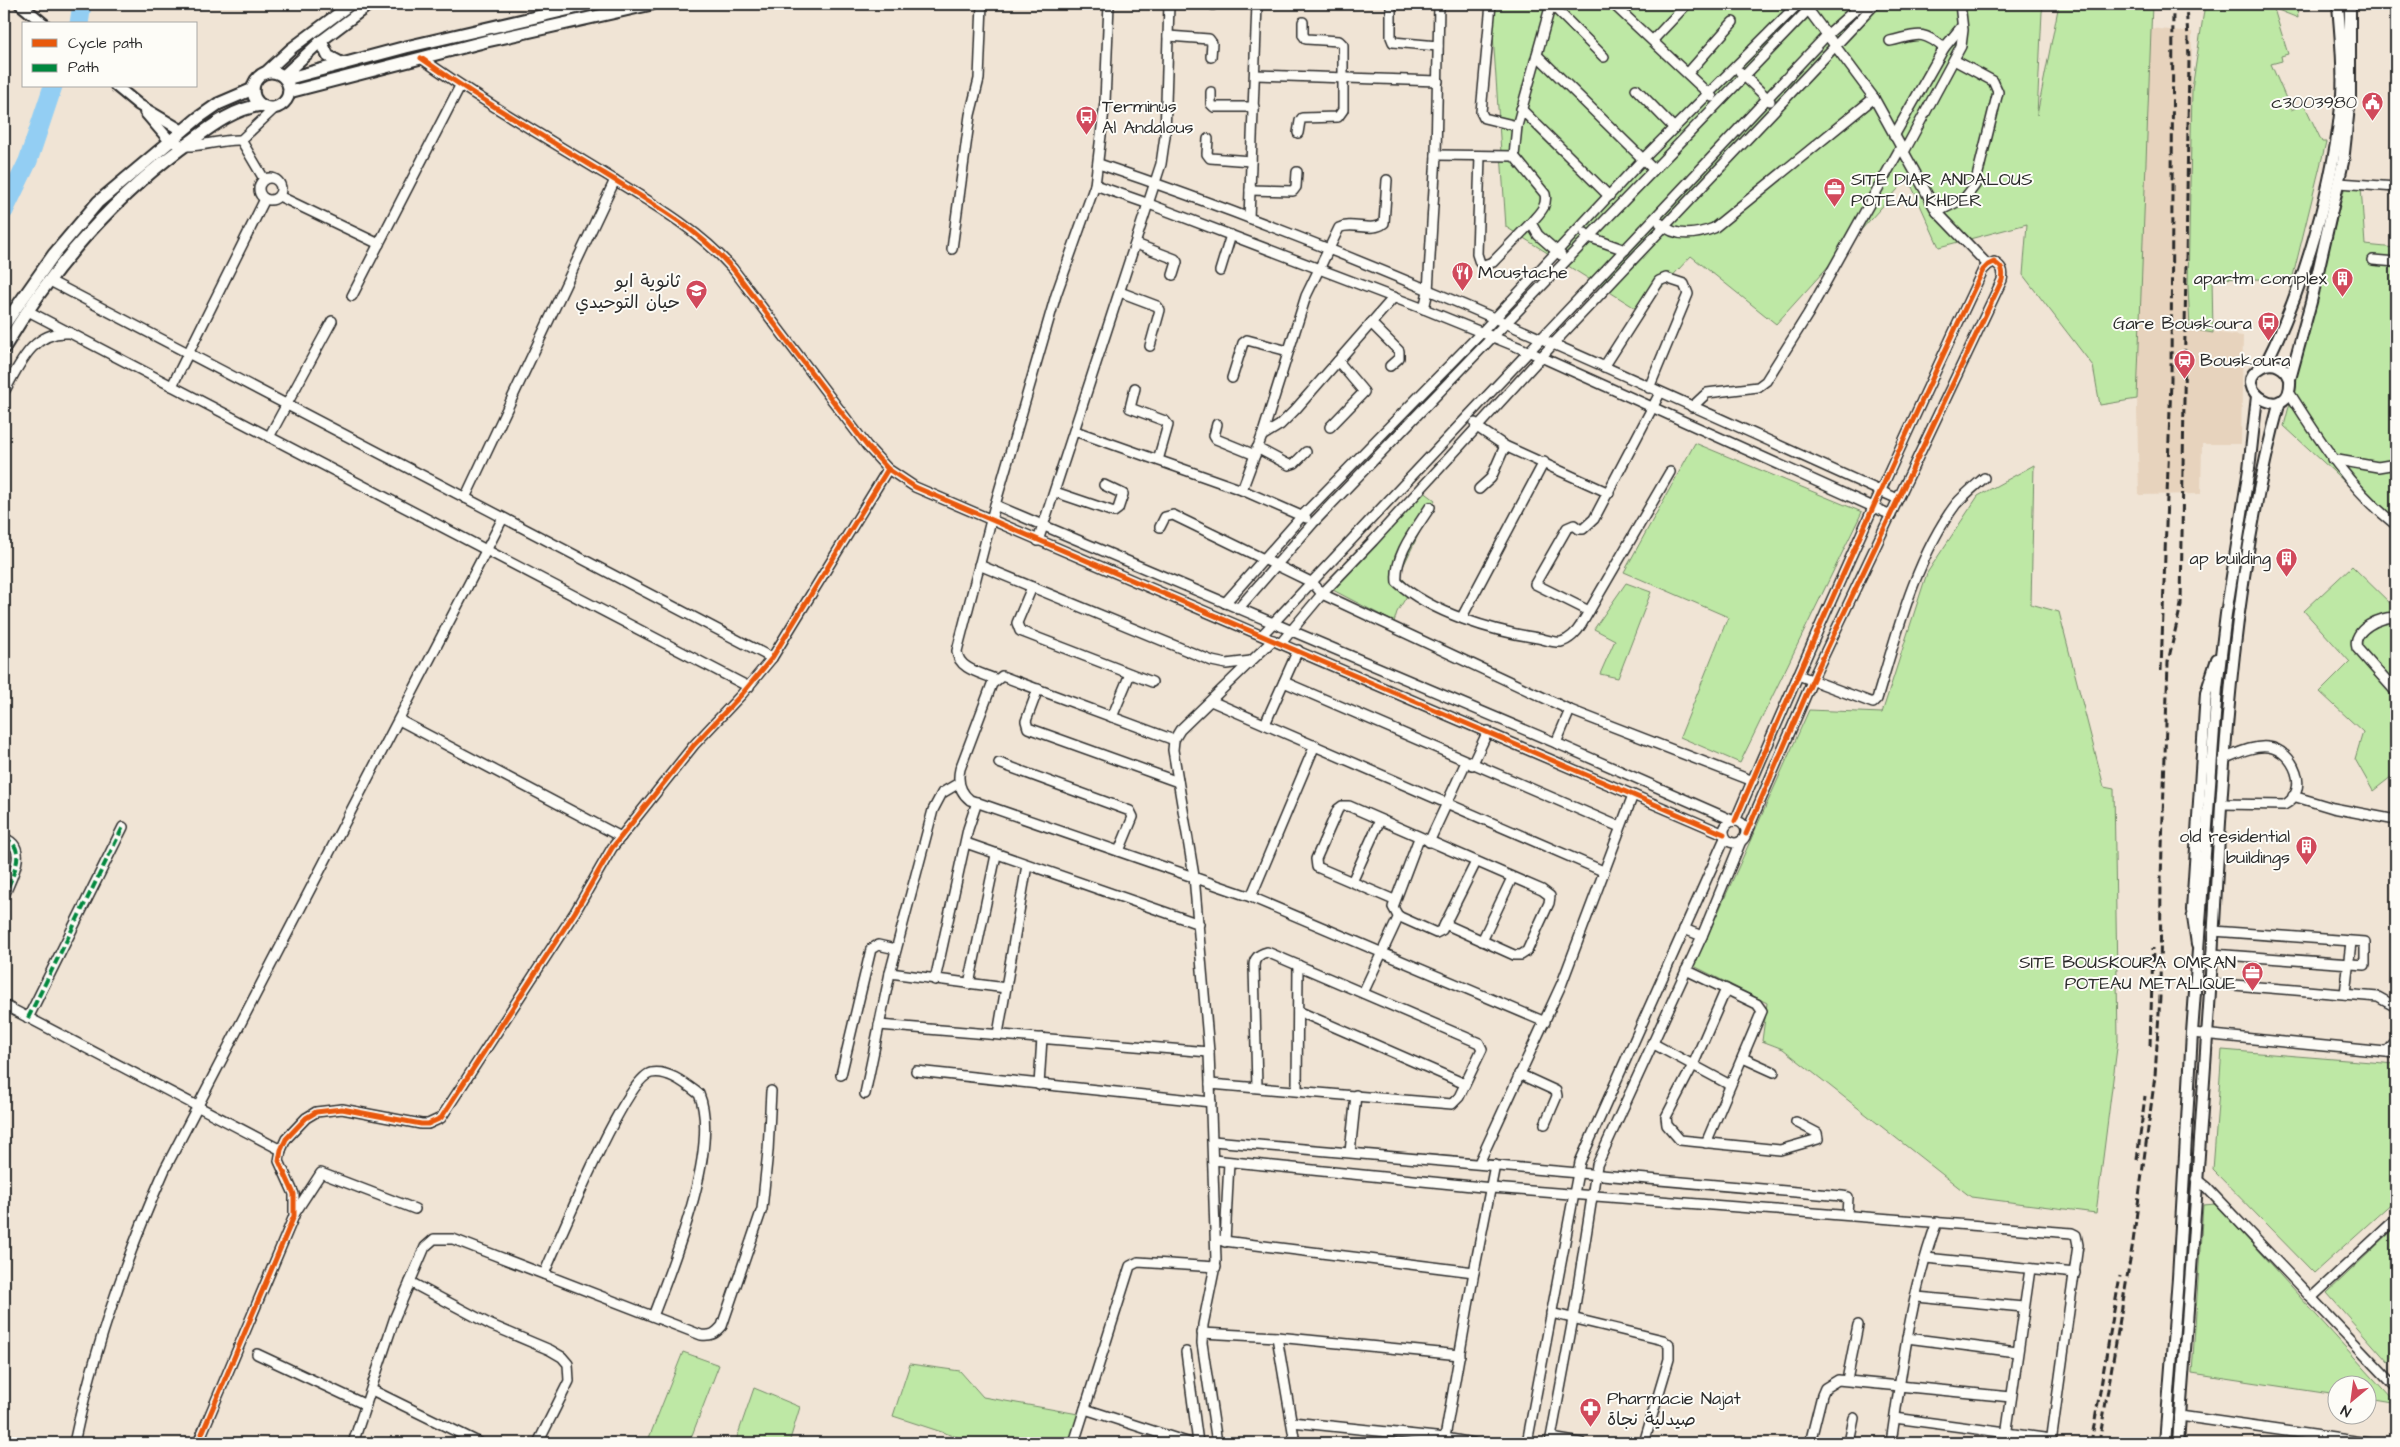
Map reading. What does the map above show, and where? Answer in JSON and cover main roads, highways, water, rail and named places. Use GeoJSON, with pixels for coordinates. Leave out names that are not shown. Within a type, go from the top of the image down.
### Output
{"type":"FeatureCollection","features":[{"type":"Feature","properties":{"kind":"main road"},"geometry":{"type":"LineString","coordinates":[[284,78],[406,46],[592,4]]}},
{"type":"Feature","properties":{"kind":"main road"},"geometry":{"type":"LineString","coordinates":[[289,92],[421,58],[652,4]]}},
{"type":"Feature","properties":{"kind":"main road"},"geometry":{"type":"LineString","coordinates":[[321,41],[328,56],[343,64]]}},
{"type":"Feature","properties":{"kind":"main road"},"geometry":{"type":"LineString","coordinates":[[4,348],[50,281],[110,210],[184,146],[213,124],[242,110],[261,105],[276,107],[284,102],[289,92],[284,78],[274,72],[265,73],[258,77],[253,88],[254,95],[261,105]]}},
{"type":"Feature","properties":{"kind":"main road"},"geometry":{"type":"LineString","coordinates":[[4,325],[78,224],[98,202],[181,130],[214,106],[253,88]]}},
{"type":"Feature","properties":{"kind":"waterway"},"geometry":{"type":"LineString","coordinates":[[79,22],[82,4]]}},
{"type":"Feature","properties":{"kind":"waterway"},"geometry":{"type":"LineString","coordinates":[[4,211],[28,161],[52,88]]}},
{"type":"Feature","properties":{"kind":"railway"},"geometry":{"type":"LineString","coordinates":[[2161,671],[2171,380],[2173,4]]}},
{"type":"Feature","properties":{"kind":"railway"},"geometry":{"type":"LineString","coordinates":[[2099,1443],[2133,1242],[2155,1076],[2160,997],[2161,879],[2168,662],[2181,605],[2189,58],[2186,4]]}},
{"type":"Feature","properties":{"kind":"railway"},"geometry":{"type":"LineString","coordinates":[[2150,1046],[2153,948]]}},
{"type":"Feature","properties":{"kind":"railway"},"geometry":{"type":"LineString","coordinates":[[2137,1160],[2145,1096]]}},
{"type":"Feature","properties":{"kind":"railway"},"geometry":{"type":"LineString","coordinates":[[2091,1443],[2120,1276]]}},
{"type":"Feature","properties":{"kind":"place","name":"c3003980"},"geometry":{"type":"Point","coordinates":[2373,121]}},
{"type":"Feature","properties":{"kind":"place","name":"Terminus Al Andalous"},"geometry":{"type":"Point","coordinates":[1086,135]}},
{"type":"Feature","properties":{"kind":"place","name":"SITE DIAR ANDALOUS POTEAU KHDER"},"geometry":{"type":"Point","coordinates":[1835,208]}},
{"type":"Feature","properties":{"kind":"place","name":"Moustache"},"geometry":{"type":"Point","coordinates":[1462,291]}},
{"type":"Feature","properties":{"kind":"place","name":"apartm complex"},"geometry":{"type":"Point","coordinates":[2343,297]}},
{"type":"Feature","properties":{"kind":"place","name":"ثانوية ابو حيان التوحيدي"},"geometry":{"type":"Point","coordinates":[696,310]}},
{"type":"Feature","properties":{"kind":"place","name":"Gare Bouskoura"},"geometry":{"type":"Point","coordinates":[2268,342]}},
{"type":"Feature","properties":{"kind":"place","name":"Bouskoura"},"geometry":{"type":"Point","coordinates":[2184,379]}},
{"type":"Feature","properties":{"kind":"place","name":"ap building"},"geometry":{"type":"Point","coordinates":[2287,577]}},
{"type":"Feature","properties":{"kind":"place","name":"old residential buildings"},"geometry":{"type":"Point","coordinates":[2306,865]}},
{"type":"Feature","properties":{"kind":"place","name":"SITE BOUSKOURA OMRAN POTEAU METALIQUE"},"geometry":{"type":"Point","coordinates":[2252,991]}},
{"type":"Feature","properties":{"kind":"place","name":"Pharmacie Najat صيدلية نجاة"},"geometry":{"type":"Point","coordinates":[1591,1427]}}]}
